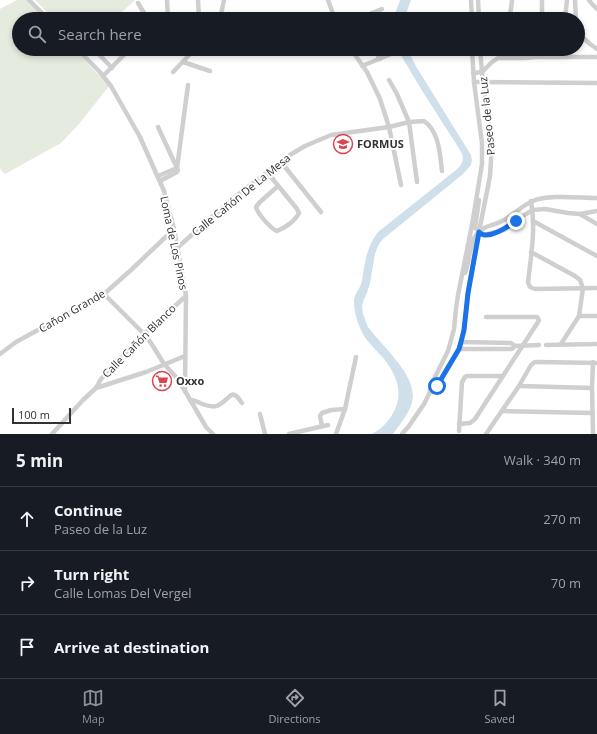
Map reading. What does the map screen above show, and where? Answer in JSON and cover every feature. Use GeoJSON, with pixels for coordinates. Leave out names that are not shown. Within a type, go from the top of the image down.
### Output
{"type":"FeatureCollection","features":[{"type":"Feature","properties":{"kind":"street"},"geometry":{"type":"LineString","coordinates":[[29,0],[41,12]]}},
{"type":"Feature","properties":{"kind":"street"},"geometry":{"type":"LineString","coordinates":[[167,0],[168,12]]}},
{"type":"Feature","properties":{"kind":"street"},"geometry":{"type":"LineString","coordinates":[[198,0],[199,12]]}},
{"type":"Feature","properties":{"kind":"street"},"geometry":{"type":"LineString","coordinates":[[221,12],[224,0]]}},
{"type":"Feature","properties":{"kind":"street"},"geometry":{"type":"LineString","coordinates":[[328,0],[332,12]]}},
{"type":"Feature","properties":{"kind":"street"},"geometry":{"type":"LineString","coordinates":[[471,0],[472,12]]}},
{"type":"Feature","properties":{"kind":"street"},"geometry":{"type":"LineString","coordinates":[[478,0],[479,12]]}},
{"type":"Feature","properties":{"kind":"street"},"geometry":{"type":"LineString","coordinates":[[510,12],[512,0]]}},
{"type":"Feature","properties":{"kind":"street"},"geometry":{"type":"LineString","coordinates":[[542,0],[542,12]]}},
{"type":"Feature","properties":{"kind":"street"},"geometry":{"type":"LineString","coordinates":[[566,12],[567,0]]}},
{"type":"Feature","properties":{"kind":"street"},"geometry":{"type":"LineString","coordinates":[[576,0],[576,12]]}},
{"type":"Feature","properties":{"kind":"street"},"geometry":{"type":"LineString","coordinates":[[589,0],[597,8]]}},
{"type":"Feature","properties":{"kind":"street"},"geometry":{"type":"LineString","coordinates":[[593,0],[597,8]]}},
{"type":"Feature","properties":{"kind":"street"},"geometry":{"type":"LineString","coordinates":[[138,3],[143,12]]}},
{"type":"Feature","properties":{"kind":"street"},"geometry":{"type":"LineString","coordinates":[[373,12],[382,8]]}},
{"type":"Feature","properties":{"kind":"street"},"geometry":{"type":"LineString","coordinates":[[473,73],[482,72],[498,58],[525,58],[536,56],[595,57],[596,48],[585,39]]}},
{"type":"Feature","properties":{"kind":"street","name":"Loma de Los Pinos"},"geometry":{"type":"LineString","coordinates":[[84,56],[111,86],[136,130],[159,179],[168,205],[174,229],[186,296],[185,391]]}},
{"type":"Feature","properties":{"kind":"street"},"geometry":{"type":"LineString","coordinates":[[101,56],[112,68]]}},
{"type":"Feature","properties":{"kind":"street"},"geometry":{"type":"LineString","coordinates":[[103,76],[123,56]]}},
{"type":"Feature","properties":{"kind":"street"},"geometry":{"type":"LineString","coordinates":[[173,72],[189,56]]}},
{"type":"Feature","properties":{"kind":"street"},"geometry":{"type":"LineString","coordinates":[[356,56],[367,72],[380,99],[389,127],[401,185]]}},
{"type":"Feature","properties":{"kind":"street"},"geometry":{"type":"LineString","coordinates":[[362,66],[387,56]]}},
{"type":"Feature","properties":{"kind":"street","name":"Paseo de la Luz"},"geometry":{"type":"LineString","coordinates":[[429,394],[432,383],[448,351],[453,336],[456,309],[482,164],[482,143],[472,56]]}},
{"type":"Feature","properties":{"kind":"street","name":"Paseo de la Luz"},"geometry":{"type":"LineString","coordinates":[[429,394],[437,386],[459,349],[461,342],[464,330],[468,293],[490,176],[492,155],[481,56]]}},
{"type":"Feature","properties":{"kind":"street"},"geometry":{"type":"LineString","coordinates":[[183,62],[210,71]]}},
{"type":"Feature","properties":{"kind":"street"},"geometry":{"type":"LineString","coordinates":[[389,80],[397,94],[408,122],[417,182]]}},
{"type":"Feature","properties":{"kind":"street"},"geometry":{"type":"LineString","coordinates":[[474,82],[597,83]]}},
{"type":"Feature","properties":{"kind":"street"},"geometry":{"type":"LineString","coordinates":[[177,168],[188,85]]}},
{"type":"Feature","properties":{"kind":"street","name":"Calle Cañón De La Mesa"},"geometry":{"type":"LineString","coordinates":[[177,248],[231,200],[267,172],[305,146],[331,134],[389,127],[408,122],[424,121],[434,132],[442,171]]}},
{"type":"Feature","properties":{"kind":"street"},"geometry":{"type":"LineString","coordinates":[[158,128],[177,168]]}},
{"type":"Feature","properties":{"kind":"street"},"geometry":{"type":"LineString","coordinates":[[480,132],[490,131]]}},
{"type":"Feature","properties":{"kind":"street"},"geometry":{"type":"LineString","coordinates":[[281,162],[321,212]]}},
{"type":"Feature","properties":{"kind":"street"},"geometry":{"type":"LineString","coordinates":[[159,179],[177,168]]}},
{"type":"Feature","properties":{"kind":"street"},"geometry":{"type":"LineString","coordinates":[[267,172],[297,209],[299,213],[295,219],[277,231],[273,229],[258,212],[256,207],[278,186]]}},
{"type":"Feature","properties":{"kind":"street"},"geometry":{"type":"LineString","coordinates":[[477,194],[479,199],[479,207],[475,228],[484,235],[499,232],[533,210],[545,209],[580,214],[597,211]]}},
{"type":"Feature","properties":{"kind":"street"},"geometry":{"type":"LineString","coordinates":[[461,281],[467,265],[473,240],[476,235],[486,227],[505,220],[531,201],[547,197],[597,198]]}},
{"type":"Feature","properties":{"kind":"street"},"geometry":{"type":"LineString","coordinates":[[531,201],[533,221],[528,282],[530,287],[535,289],[597,288]]}},
{"type":"Feature","properties":{"kind":"street"},"geometry":{"type":"LineString","coordinates":[[580,214],[597,224]]}},
{"type":"Feature","properties":{"kind":"street"},"geometry":{"type":"LineString","coordinates":[[505,220],[508,227]]}},
{"type":"Feature","properties":{"kind":"street"},"geometry":{"type":"LineString","coordinates":[[533,221],[597,256]]}},
{"type":"Feature","properties":{"kind":"street"},"geometry":{"type":"LineString","coordinates":[[490,225],[490,234]]}},
{"type":"Feature","properties":{"kind":"street","name":"Cañon Grande"},"geometry":{"type":"LineString","coordinates":[[0,354],[16,342],[104,294],[174,229]]}},
{"type":"Feature","properties":{"kind":"street"},"geometry":{"type":"LineString","coordinates":[[531,252],[578,278],[583,288],[580,316],[561,344]]}},
{"type":"Feature","properties":{"kind":"street"},"geometry":{"type":"LineString","coordinates":[[104,294],[151,342],[164,364],[185,391],[206,427],[213,434]]}},
{"type":"Feature","properties":{"kind":"street","name":"Calle Cañón Blanco"},"geometry":{"type":"LineString","coordinates":[[52,434],[96,388],[101,379],[144,334],[186,296]]}},
{"type":"Feature","properties":{"kind":"street"},"geometry":{"type":"LineString","coordinates":[[580,316],[597,316]]}},
{"type":"Feature","properties":{"kind":"street"},"geometry":{"type":"LineString","coordinates":[[459,424],[470,423],[475,419],[539,320],[537,317],[486,318]]}},
{"type":"Feature","properties":{"kind":"street"},"geometry":{"type":"LineString","coordinates":[[461,342],[511,343],[515,346]]}},
{"type":"Feature","properties":{"kind":"street"},"geometry":{"type":"LineString","coordinates":[[471,349],[472,342]]}},
{"type":"Feature","properties":{"kind":"street"},"geometry":{"type":"LineString","coordinates":[[546,345],[597,344]]}},
{"type":"Feature","properties":{"kind":"street"},"geometry":{"type":"LineString","coordinates":[[459,349],[512,348],[523,345],[539,345]]}},
{"type":"Feature","properties":{"kind":"street"},"geometry":{"type":"LineString","coordinates":[[96,388],[146,372],[185,356]]}},
{"type":"Feature","properties":{"kind":"street"},"geometry":{"type":"LineString","coordinates":[[336,434],[345,409],[356,357]]}},
{"type":"Feature","properties":{"kind":"street"},"geometry":{"type":"LineString","coordinates":[[486,434],[533,363],[595,362],[592,388],[593,434]]}},
{"type":"Feature","properties":{"kind":"street"},"geometry":{"type":"LineString","coordinates":[[459,431],[463,379],[467,376],[503,376]]}},
{"type":"Feature","properties":{"kind":"street"},"geometry":{"type":"LineString","coordinates":[[519,386],[592,388]]}},
{"type":"Feature","properties":{"kind":"street"},"geometry":{"type":"LineString","coordinates":[[190,400],[213,407],[221,404],[234,394],[242,403]]}},
{"type":"Feature","properties":{"kind":"street"},"geometry":{"type":"LineString","coordinates":[[402,434],[410,426],[429,394]]}},
{"type":"Feature","properties":{"kind":"street"},"geometry":{"type":"LineString","coordinates":[[322,426],[320,413],[331,410],[345,409]]}},
{"type":"Feature","properties":{"kind":"street"},"geometry":{"type":"LineString","coordinates":[[502,411],[593,413]]}},
{"type":"Feature","properties":{"kind":"street"},"geometry":{"type":"LineString","coordinates":[[260,414],[265,434]]}},
{"type":"Feature","properties":{"kind":"street"},"geometry":{"type":"LineString","coordinates":[[289,434],[322,426],[328,426]]}},
{"type":"Feature","properties":{"kind":"shaded area"},"geometry":{"type":"Polygon","coordinates":[[[17,0],[27,0],[38,12],[12,12],[12,56],[81,56],[109,86],[79,124],[61,143],[5,174],[0,169],[0,9],[17,0]]]}},
{"type":"Feature","properties":{"kind":"shaded area"},"geometry":{"type":"Polygon","coordinates":[[[35,0],[135,0],[122,12],[47,12],[35,0]]]}},
{"type":"Feature","properties":{"kind":"shaded area"},"geometry":{"type":"Polygon","coordinates":[[[400,0],[411,0],[407,12],[396,12],[400,0]]]}},
{"type":"Feature","properties":{"kind":"shaded area"},"geometry":{"type":"Polygon","coordinates":[[[411,56],[471,155],[472,160],[471,165],[463,174],[383,239],[375,254],[370,283],[362,306],[363,314],[368,327],[405,372],[413,392],[409,411],[393,434],[372,434],[388,421],[396,408],[398,400],[398,386],[389,366],[364,336],[356,314],[354,299],[361,284],[368,251],[378,232],[456,170],[462,163],[463,158],[462,153],[402,57],[411,56]]]}},
{"type":"Feature","properties":{"kind":"place","name":"FORMUS"},"geometry":{"type":"Point","coordinates":[343,144]}},
{"type":"Feature","properties":{"kind":"place","name":"Oxxo"},"geometry":{"type":"Point","coordinates":[162,381]}},
{"type":"Feature","properties":{"kind":"route"},"geometry":{"type":"LineString","coordinates":[[437,386],[459,349],[461,342],[479,232],[484,235],[499,232],[516,221]]}}]}
